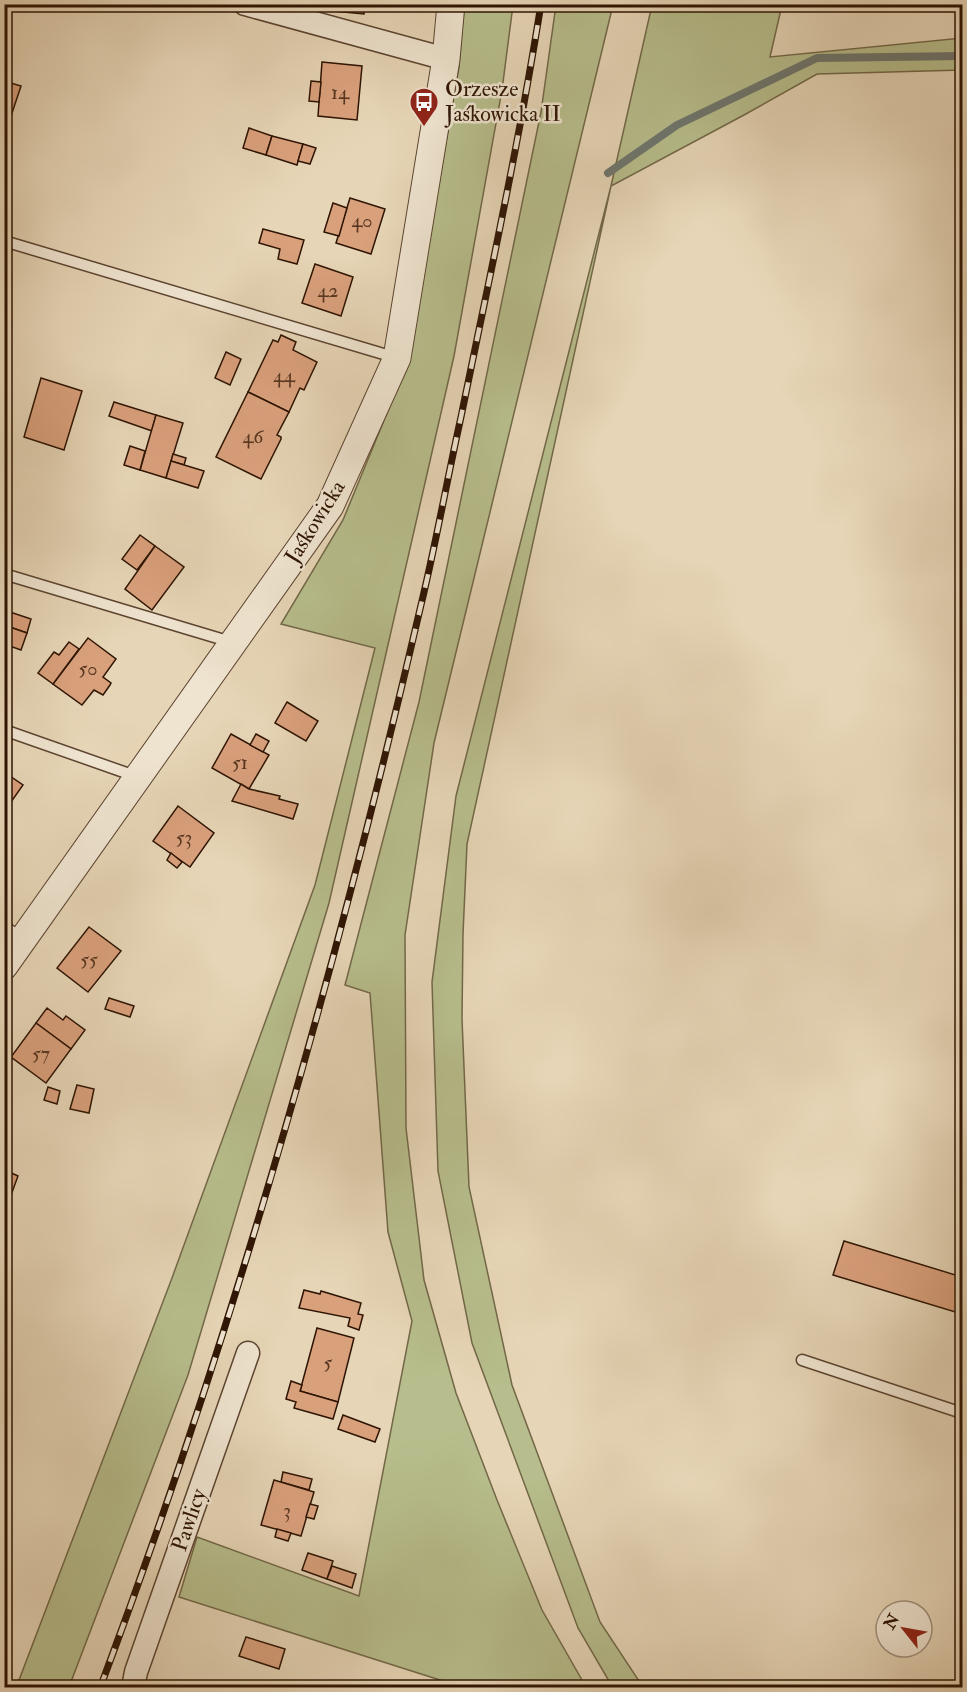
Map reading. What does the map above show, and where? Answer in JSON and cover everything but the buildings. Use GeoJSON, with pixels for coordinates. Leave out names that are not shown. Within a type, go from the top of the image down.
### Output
{"type":"FeatureCollection","features":[{"type":"Feature","properties":{"kind":"street"},"geometry":{"type":"LineString","coordinates":[[245,4],[446,59]]}},
{"type":"Feature","properties":{"kind":"street","name":"Jaśkowicka"},"geometry":{"type":"LineString","coordinates":[[4,966],[14,933],[139,777],[330,507],[398,358],[446,59],[451,4]]}},
{"type":"Feature","properties":{"kind":"street","name":"Pawlicy"},"geometry":{"type":"LineString","coordinates":[[134,1688],[136,1672],[248,1353]]}},
{"type":"Feature","properties":{"kind":"lane"},"geometry":{"type":"LineString","coordinates":[[4,241],[398,358]]}},
{"type":"Feature","properties":{"kind":"lane"},"geometry":{"type":"LineString","coordinates":[[4,574],[234,643]]}},
{"type":"Feature","properties":{"kind":"lane"},"geometry":{"type":"LineString","coordinates":[[4,730],[139,777]]}},
{"type":"Feature","properties":{"kind":"lane"},"geometry":{"type":"LineString","coordinates":[[802,1359],[963,1413]]}},
{"type":"Feature","properties":{"kind":"green space"},"geometry":{"type":"Polygon","coordinates":[[[464,5],[513,5],[502,90],[454,356],[329,903],[188,1375],[69,1687],[16,1688],[172,1278],[315,885],[375,648],[281,624],[343,520],[408,362],[459,67],[464,5]]]}},
{"type":"Feature","properties":{"kind":"green space"},"geometry":{"type":"Polygon","coordinates":[[[556,5],[613,5],[434,743],[405,935],[406,1128],[424,1280],[456,1393],[542,1610],[586,1687],[469,1687],[440,1680],[179,1597],[197,1537],[359,1596],[412,1321],[388,1232],[370,993],[345,985],[419,702],[541,112],[556,5]]]}},
{"type":"Feature","properties":{"kind":"green space"},"geometry":{"type":"Polygon","coordinates":[[[652,5],[782,5],[770,57],[962,38],[962,70],[817,74],[611,186],[652,5]]]}},
{"type":"Feature","properties":{"kind":"green space"},"geometry":{"type":"Polygon","coordinates":[[[611,186],[467,844],[462,1019],[469,1187],[512,1385],[600,1622],[643,1687],[613,1688],[578,1628],[472,1343],[438,1171],[432,982],[456,796],[611,186]]]}},
{"type":"Feature","properties":{"kind":"waterway"},"geometry":{"type":"LineString","coordinates":[[608,173],[677,125],[817,58],[962,56]]}},
{"type":"Feature","properties":{"kind":"railway"},"geometry":{"type":"LineString","coordinates":[[100,1688],[148,1555],[238,1287],[317,1016],[354,879],[432,558],[503,211],[541,4]]}},
{"type":"Feature","properties":{"kind":"place","name":"Orzesze Jaśkowicka II"},"geometry":{"type":"Point","coordinates":[424,128]}}]}
